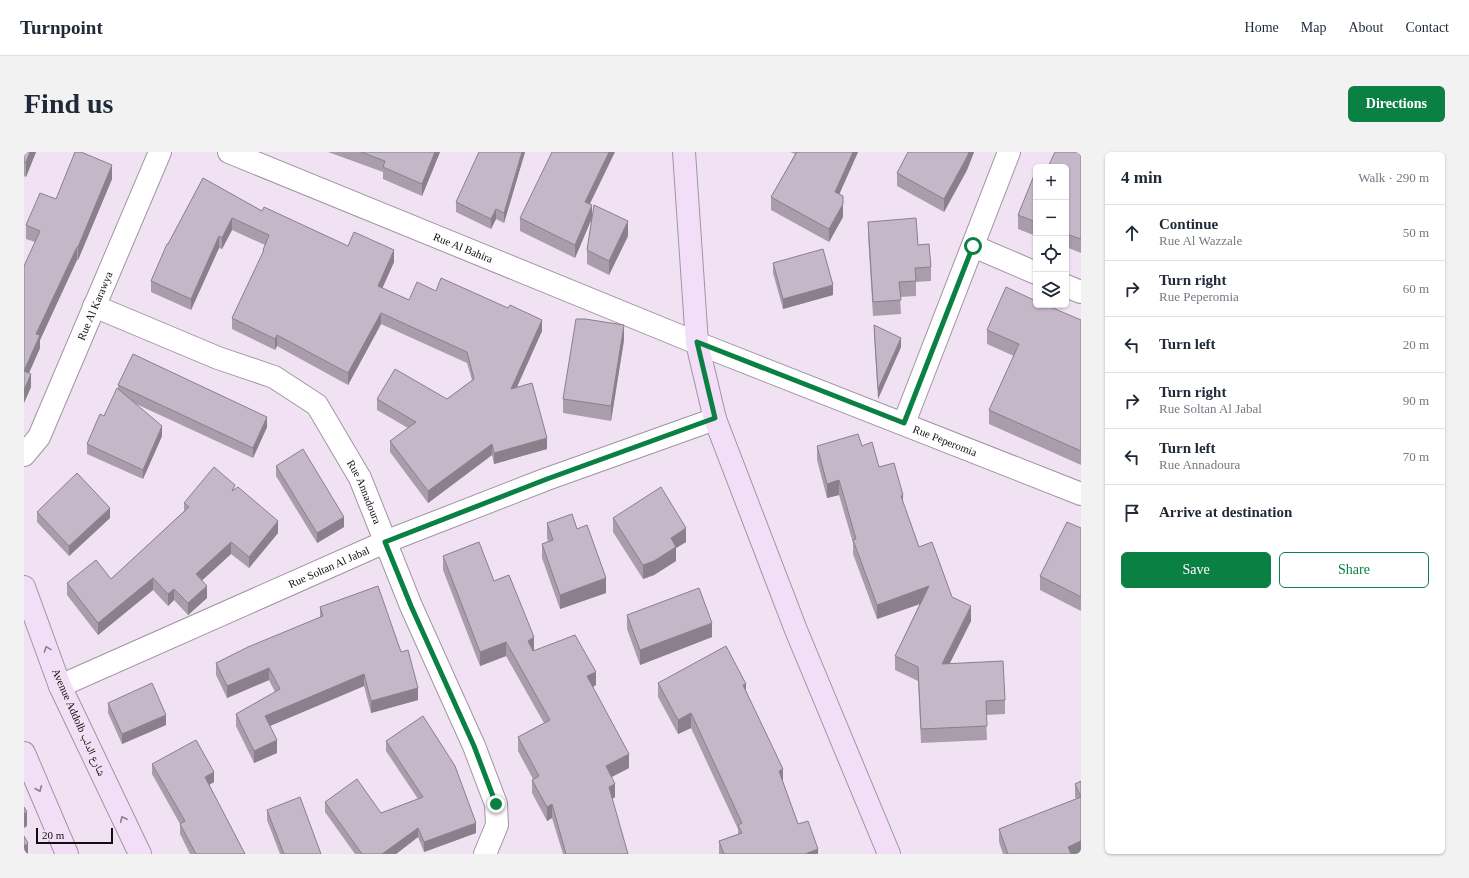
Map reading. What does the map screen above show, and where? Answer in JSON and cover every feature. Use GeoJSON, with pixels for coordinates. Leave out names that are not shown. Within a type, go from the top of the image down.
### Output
{"type":"FeatureCollection","features":[{"type":"Feature","properties":{"kind":"street","name":"Rue Al Karawya"},"geometry":{"type":"LineString","coordinates":[[24,455],[39,437],[160,152]]}},
{"type":"Feature","properties":{"kind":"street","name":"Rue Al Bahira"},"geometry":{"type":"LineString","coordinates":[[230,152],[697,342]]}},
{"type":"Feature","properties":{"kind":"street"},"geometry":{"type":"LineString","coordinates":[[684,152],[697,342],[715,418],[796,630],[889,854]]}},
{"type":"Feature","properties":{"kind":"street"},"geometry":{"type":"LineString","coordinates":[[904,423],[1009,152]]}},
{"type":"Feature","properties":{"kind":"street"},"geometry":{"type":"LineString","coordinates":[[973,246],[1034,272]]}},
{"type":"Feature","properties":{"kind":"street"},"geometry":{"type":"LineString","coordinates":[[1069,287],[1081,292]]}},
{"type":"Feature","properties":{"kind":"street","name":"Rue Annadoura"},"geometry":{"type":"LineString","coordinates":[[94,306],[218,358],[274,377],[317,406],[360,478],[411,606],[474,746],[496,804],[497,825],[485,854]]}},
{"type":"Feature","properties":{"kind":"street","name":"Rue Peperomia"},"geometry":{"type":"LineString","coordinates":[[697,342],[1081,494]]}},
{"type":"Feature","properties":{"kind":"street","name":"Rue Soltan Al Jabal"},"geometry":{"type":"LineString","coordinates":[[60,686],[385,542],[547,479],[715,418]]}},
{"type":"Feature","properties":{"kind":"street","name":"Avenue Addolb شارع الدلب"},"geometry":{"type":"LineString","coordinates":[[24,588],[60,686],[140,854]]}},
{"type":"Feature","properties":{"kind":"street"},"geometry":{"type":"LineString","coordinates":[[24,753],[68,854]]}},
{"type":"Feature","properties":{"kind":"building"},"geometry":{"type":"Polygon","coordinates":[[[24,152],[30,152],[26,162],[24,162],[24,152]]]}},
{"type":"Feature","properties":{"kind":"building"},"geometry":{"type":"Polygon","coordinates":[[[75,152],[81,152],[112,165],[78,247],[36,334],[40,335],[24,371],[24,266],[40,231],[26,225],[40,193],[56,199],[75,152]]]}},
{"type":"Feature","properties":{"kind":"building"},"geometry":{"type":"Polygon","coordinates":[[[361,152],[435,152],[422,184],[383,167],[385,161],[361,152]]]}},
{"type":"Feature","properties":{"kind":"building"},"geometry":{"type":"Polygon","coordinates":[[[479,152],[522,152],[504,213],[496,209],[491,219],[456,202],[479,152]]]}},
{"type":"Feature","properties":{"kind":"building"},"geometry":{"type":"Polygon","coordinates":[[[552,152],[609,152],[585,202],[592,205],[575,245],[520,218],[552,152]]]}},
{"type":"Feature","properties":{"kind":"building"},"geometry":{"type":"Polygon","coordinates":[[[797,152],[853,152],[835,192],[843,196],[843,204],[829,229],[771,197],[797,152]]]}},
{"type":"Feature","properties":{"kind":"building"},"geometry":{"type":"Polygon","coordinates":[[[908,152],[969,152],[944,199],[897,173],[908,152]]]}},
{"type":"Feature","properties":{"kind":"building"},"geometry":{"type":"Polygon","coordinates":[[[1055,152],[1081,152],[1081,239],[1069,235],[1069,164],[1049,164],[1055,152]]]}},
{"type":"Feature","properties":{"kind":"building"},"geometry":{"type":"Polygon","coordinates":[[[203,178],[262,211],[264,207],[348,246],[354,232],[394,250],[378,286],[409,300],[417,282],[436,291],[441,278],[508,308],[510,305],[542,320],[511,389],[532,383],[547,438],[494,453],[492,444],[428,491],[390,441],[416,422],[377,399],[395,369],[447,399],[474,379],[467,352],[381,313],[348,373],[277,335],[275,339],[232,318],[264,250],[269,235],[232,218],[222,238],[219,236],[191,299],[151,281],[167,244],[203,178]]]}},
{"type":"Feature","properties":{"kind":"building"},"geometry":{"type":"Polygon","coordinates":[[[1033,178],[1033,221],[1018,215],[1033,178]]]}},
{"type":"Feature","properties":{"kind":"building"},"geometry":{"type":"Polygon","coordinates":[[[594,205],[628,221],[609,261],[587,250],[594,205]]]}},
{"type":"Feature","properties":{"kind":"building"},"geometry":{"type":"Polygon","coordinates":[[[916,218],[918,245],[929,244],[931,267],[915,268],[916,281],[899,282],[901,300],[873,302],[868,222],[916,218]]]}},
{"type":"Feature","properties":{"kind":"building"},"geometry":{"type":"Polygon","coordinates":[[[823,249],[833,285],[783,299],[773,263],[823,249]]]}},
{"type":"Feature","properties":{"kind":"building"},"geometry":{"type":"Polygon","coordinates":[[[1006,287],[1033,300],[1033,308],[1053,308],[1081,320],[1081,451],[989,410],[1019,344],[987,330],[1006,287]]]}},
{"type":"Feature","properties":{"kind":"building"},"geometry":{"type":"Polygon","coordinates":[[[576,319],[624,325],[611,406],[563,399],[576,319]]]}},
{"type":"Feature","properties":{"kind":"building"},"geometry":{"type":"Polygon","coordinates":[[[874,325],[901,338],[878,389],[874,325]]]}},
{"type":"Feature","properties":{"kind":"building"},"geometry":{"type":"Polygon","coordinates":[[[133,354],[267,417],[253,448],[118,385],[133,354]]]}},
{"type":"Feature","properties":{"kind":"building"},"geometry":{"type":"Polygon","coordinates":[[[24,371],[31,374],[24,390],[24,371]]]}},
{"type":"Feature","properties":{"kind":"building"},"geometry":{"type":"Polygon","coordinates":[[[117,388],[162,426],[143,470],[87,444],[100,414],[104,416],[117,388]]]}},
{"type":"Feature","properties":{"kind":"building"},"geometry":{"type":"Polygon","coordinates":[[[858,434],[862,446],[872,442],[879,467],[894,463],[903,495],[901,496],[919,547],[932,542],[952,597],[971,606],[942,664],[1003,661],[1005,700],[986,701],[987,726],[921,729],[918,667],[895,656],[929,586],[877,605],[853,540],[856,539],[839,480],[827,484],[817,446],[858,434]]]}},
{"type":"Feature","properties":{"kind":"building"},"geometry":{"type":"Polygon","coordinates":[[[303,449],[344,517],[317,533],[276,466],[303,449]]]}},
{"type":"Feature","properties":{"kind":"building"},"geometry":{"type":"Polygon","coordinates":[[[214,467],[235,485],[232,491],[238,487],[278,521],[249,557],[231,542],[196,574],[207,586],[188,603],[174,589],[168,594],[153,578],[98,623],[67,583],[96,560],[111,579],[189,507],[184,503],[214,467]]]}},
{"type":"Feature","properties":{"kind":"building"},"geometry":{"type":"Polygon","coordinates":[[[77,473],[110,508],[69,546],[37,512],[77,473]]]}},
{"type":"Feature","properties":{"kind":"building"},"geometry":{"type":"Polygon","coordinates":[[[661,487],[686,528],[671,538],[676,547],[654,561],[643,565],[613,518],[661,487]]]}},
{"type":"Feature","properties":{"kind":"building"},"geometry":{"type":"Polygon","coordinates":[[[572,514],[577,529],[587,525],[606,578],[560,595],[542,544],[553,540],[547,523],[572,514]]]}},
{"type":"Feature","properties":{"kind":"building"},"geometry":{"type":"Polygon","coordinates":[[[1067,522],[1081,528],[1081,597],[1040,576],[1067,522]]]}},
{"type":"Feature","properties":{"kind":"building"},"geometry":{"type":"Polygon","coordinates":[[[479,542],[494,581],[509,575],[534,637],[528,641],[533,651],[575,635],[596,672],[587,676],[629,754],[606,766],[615,784],[609,787],[628,854],[566,854],[552,804],[547,807],[532,780],[539,776],[518,737],[550,720],[506,642],[480,652],[443,556],[479,542]]]}},
{"type":"Feature","properties":{"kind":"building"},"geometry":{"type":"Polygon","coordinates":[[[378,586],[401,652],[408,650],[418,688],[371,701],[364,674],[265,716],[277,740],[254,751],[236,714],[280,689],[269,668],[227,686],[216,663],[248,647],[323,616],[320,607],[378,586]]]}},
{"type":"Feature","properties":{"kind":"building"},"geometry":{"type":"Polygon","coordinates":[[[699,588],[712,623],[640,650],[627,615],[699,588]]]}},
{"type":"Feature","properties":{"kind":"building"},"geometry":{"type":"Polygon","coordinates":[[[726,646],[746,684],[743,685],[783,769],[779,771],[798,824],[808,821],[818,849],[805,854],[724,854],[719,841],[742,833],[738,825],[742,823],[691,713],[678,720],[658,683],[726,646]]]}},
{"type":"Feature","properties":{"kind":"building"},"geometry":{"type":"Polygon","coordinates":[[[152,683],[166,715],[122,734],[108,703],[152,683]]]}},
{"type":"Feature","properties":{"kind":"building"},"geometry":{"type":"Polygon","coordinates":[[[423,716],[455,766],[476,823],[424,842],[418,828],[382,854],[362,854],[325,802],[357,779],[381,813],[423,797],[386,741],[423,716]]]}},
{"type":"Feature","properties":{"kind":"building"},"geometry":{"type":"Polygon","coordinates":[[[196,740],[214,772],[205,777],[245,854],[196,854],[180,824],[185,821],[152,764],[196,740]]]}},
{"type":"Feature","properties":{"kind":"building"},"geometry":{"type":"Polygon","coordinates":[[[1081,781],[1081,797],[1075,784],[1081,781]]]}},
{"type":"Feature","properties":{"kind":"building"},"geometry":{"type":"Polygon","coordinates":[[[300,797],[321,854],[284,854],[267,810],[300,797]]]}},
{"type":"Feature","properties":{"kind":"building"},"geometry":{"type":"Polygon","coordinates":[[[1081,797],[1081,841],[1068,847],[1071,854],[1008,854],[999,829],[1081,797]]]}},
{"type":"Feature","properties":{"kind":"building"},"geometry":{"type":"Polygon","coordinates":[[[24,807],[27,812],[24,814],[24,807]]]}},
{"type":"Feature","properties":{"kind":"building"},"geometry":{"type":"Polygon","coordinates":[[[24,836],[28,843],[24,846],[24,836]]]}},
{"type":"Feature","properties":{"kind":"route"},"geometry":{"type":"LineString","coordinates":[[496,804],[474,746],[411,606],[385,542],[547,479],[715,418],[697,342],[904,423],[973,246]]}}]}
